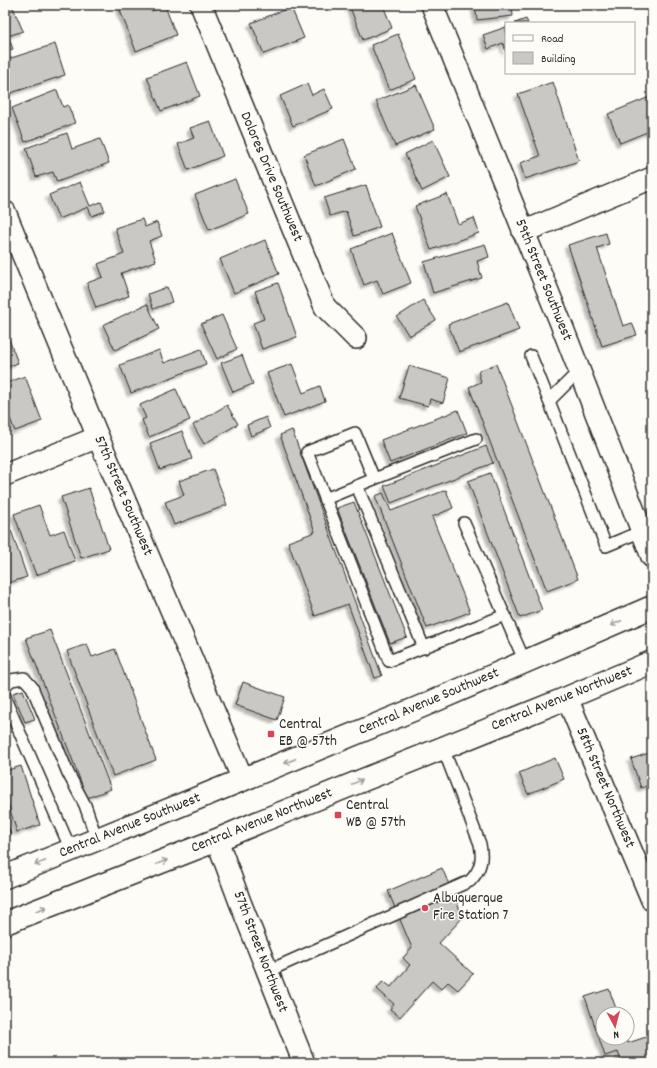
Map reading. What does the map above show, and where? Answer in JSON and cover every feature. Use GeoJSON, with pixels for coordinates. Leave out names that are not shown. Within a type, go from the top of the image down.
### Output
{"type":"FeatureCollection","features":[{"type":"Feature","properties":{"kind":"main road","name":"Central Avenue Southwest"},"geometry":{"type":"LineString","coordinates":[[5,877],[420,707],[652,607]]}},
{"type":"Feature","properties":{"kind":"main road","name":"Central Avenue Northwest"},"geometry":{"type":"LineString","coordinates":[[5,923],[217,840],[652,662]]}},
{"type":"Feature","properties":{"kind":"street","name":"Dolores Drive Southwest"},"geometry":{"type":"LineString","coordinates":[[201,5],[325,307],[356,338]]}},
{"type":"Feature","properties":{"kind":"street","name":"59th Street Southwest"},"geometry":{"type":"LineString","coordinates":[[432,5],[580,370],[652,557]]}},
{"type":"Feature","properties":{"kind":"street"},"geometry":{"type":"LineString","coordinates":[[523,232],[652,178]]}},
{"type":"Feature","properties":{"kind":"street","name":"57th Street Southwest"},"geometry":{"type":"LineString","coordinates":[[5,212],[243,780]]}},
{"type":"Feature","properties":{"kind":"street"},"geometry":{"type":"LineString","coordinates":[[5,475],[98,437]]}},
{"type":"Feature","properties":{"kind":"street","name":"58th Street Northwest"},"geometry":{"type":"LineString","coordinates":[[567,698],[652,900]]}},
{"type":"Feature","properties":{"kind":"street","name":"57th Street Northwest"},"geometry":{"type":"LineString","coordinates":[[217,840],[304,1063]]}},
{"type":"Feature","properties":{"kind":"lane"},"geometry":{"type":"LineString","coordinates":[[531,356],[606,546],[642,531]]}},
{"type":"Feature","properties":{"kind":"lane"},"geometry":{"type":"LineString","coordinates":[[549,401],[580,370]]}},
{"type":"Feature","properties":{"kind":"lane"},"geometry":{"type":"LineString","coordinates":[[374,479],[355,433],[307,452],[390,662],[505,615]]}},
{"type":"Feature","properties":{"kind":"lane"},"geometry":{"type":"LineString","coordinates":[[325,499],[476,439]]}},
{"type":"Feature","properties":{"kind":"lane"},"geometry":{"type":"LineString","coordinates":[[357,486],[424,648]]}},
{"type":"Feature","properties":{"kind":"lane"},"geometry":{"type":"LineString","coordinates":[[464,523],[525,662]]}},
{"type":"Feature","properties":{"kind":"lane"},"geometry":{"type":"LineString","coordinates":[[5,686],[12,680],[24,678],[32,687],[68,773],[84,805],[97,840]]}},
{"type":"Feature","properties":{"kind":"lane"},"geometry":{"type":"LineString","coordinates":[[5,696],[71,850]]}},
{"type":"Feature","properties":{"kind":"lane"},"geometry":{"type":"LineString","coordinates":[[268,971],[470,881],[476,875],[482,861],[480,844],[443,748]]}},
{"type":"Feature","properties":{"kind":"building"},"geometry":{"type":"Polygon","coordinates":[[[5,5],[12,5],[23,31],[8,36],[13,49],[5,52],[5,5]]]}},
{"type":"Feature","properties":{"kind":"building"},"geometry":{"type":"Polygon","coordinates":[[[126,5],[149,5],[151,11],[165,6],[176,35],[136,51],[119,8],[126,5]]]}},
{"type":"Feature","properties":{"kind":"building"},"geometry":{"type":"Polygon","coordinates":[[[349,5],[383,5],[392,28],[363,40],[349,5]]]}},
{"type":"Feature","properties":{"kind":"building"},"geometry":{"type":"Polygon","coordinates":[[[475,5],[512,5],[513,16],[477,20],[475,5]]]}},
{"type":"Feature","properties":{"kind":"building"},"geometry":{"type":"Polygon","coordinates":[[[291,7],[304,38],[264,54],[251,23],[291,7]]]}},
{"type":"Feature","properties":{"kind":"building"},"geometry":{"type":"Polygon","coordinates":[[[526,19],[528,22],[518,22],[526,19]]]}},
{"type":"Feature","properties":{"kind":"building"},"geometry":{"type":"Polygon","coordinates":[[[505,27],[505,49],[503,43],[488,49],[483,35],[505,27]]]}},
{"type":"Feature","properties":{"kind":"building"},"geometry":{"type":"Polygon","coordinates":[[[398,34],[416,79],[389,90],[371,45],[398,34]]]}},
{"type":"Feature","properties":{"kind":"building"},"geometry":{"type":"Polygon","coordinates":[[[55,44],[65,75],[8,94],[5,86],[5,60],[55,44]]]}},
{"type":"Feature","properties":{"kind":"building"},"geometry":{"type":"Polygon","coordinates":[[[187,62],[200,96],[161,111],[147,77],[187,62]]]}},
{"type":"Feature","properties":{"kind":"building"},"geometry":{"type":"Polygon","coordinates":[[[553,82],[579,161],[525,179],[520,163],[540,156],[518,94],[553,82]]]}},
{"type":"Feature","properties":{"kind":"building"},"geometry":{"type":"Polygon","coordinates":[[[307,84],[312,95],[324,89],[333,109],[293,126],[280,96],[307,84]]]}},
{"type":"Feature","properties":{"kind":"building"},"geometry":{"type":"Polygon","coordinates":[[[416,85],[435,129],[395,146],[376,101],[416,85]]]}},
{"type":"Feature","properties":{"kind":"building"},"geometry":{"type":"Polygon","coordinates":[[[57,90],[63,107],[68,105],[75,123],[25,142],[12,108],[57,90]]]}},
{"type":"Feature","properties":{"kind":"building"},"geometry":{"type":"Polygon","coordinates":[[[652,96],[652,130],[620,143],[608,114],[652,96]]]}},
{"type":"Feature","properties":{"kind":"building"},"geometry":{"type":"Polygon","coordinates":[[[210,121],[223,156],[188,170],[178,144],[194,138],[190,128],[210,121]]]}},
{"type":"Feature","properties":{"kind":"building"},"geometry":{"type":"Polygon","coordinates":[[[67,133],[72,149],[100,139],[109,163],[57,182],[53,172],[36,177],[26,148],[67,133]]]}},
{"type":"Feature","properties":{"kind":"building"},"geometry":{"type":"Polygon","coordinates":[[[344,139],[356,169],[316,186],[304,155],[344,139]]]}},
{"type":"Feature","properties":{"kind":"building"},"geometry":{"type":"Polygon","coordinates":[[[433,140],[450,177],[422,191],[405,154],[433,140]]]}},
{"type":"Feature","properties":{"kind":"building"},"geometry":{"type":"Polygon","coordinates":[[[235,179],[249,214],[209,230],[195,195],[235,179]]]}},
{"type":"Feature","properties":{"kind":"building"},"geometry":{"type":"Polygon","coordinates":[[[80,182],[90,206],[101,202],[105,211],[92,216],[88,207],[59,219],[49,195],[80,182]]]}},
{"type":"Feature","properties":{"kind":"building"},"geometry":{"type":"Polygon","coordinates":[[[366,185],[380,227],[354,236],[346,211],[330,216],[324,198],[366,185]]]}},
{"type":"Feature","properties":{"kind":"building"},"geometry":{"type":"Polygon","coordinates":[[[447,194],[458,224],[474,218],[479,233],[431,250],[415,206],[447,194]]]}},
{"type":"Feature","properties":{"kind":"building"},"geometry":{"type":"Polygon","coordinates":[[[142,219],[145,227],[157,222],[162,236],[149,241],[156,261],[121,273],[129,296],[96,308],[87,283],[103,277],[98,264],[124,254],[115,228],[142,219]]]}},
{"type":"Feature","properties":{"kind":"building"},"geometry":{"type":"Polygon","coordinates":[[[392,233],[411,283],[383,294],[377,280],[364,285],[351,249],[392,233]]]}},
{"type":"Feature","properties":{"kind":"building"},"geometry":{"type":"Polygon","coordinates":[[[606,233],[609,244],[597,248],[623,326],[632,323],[637,335],[602,346],[568,245],[606,233]]]}},
{"type":"Feature","properties":{"kind":"building"},"geometry":{"type":"Polygon","coordinates":[[[265,240],[279,274],[234,293],[220,259],[265,240]]]}},
{"type":"Feature","properties":{"kind":"building"},"geometry":{"type":"Polygon","coordinates":[[[485,244],[489,257],[477,261],[482,278],[433,293],[424,262],[485,244]]]}},
{"type":"Feature","properties":{"kind":"building"},"geometry":{"type":"Polygon","coordinates":[[[278,283],[297,337],[262,349],[253,323],[264,319],[255,291],[278,283]]]}},
{"type":"Feature","properties":{"kind":"building"},"geometry":{"type":"Polygon","coordinates":[[[167,287],[172,302],[153,309],[148,294],[167,287]]]}},
{"type":"Feature","properties":{"kind":"building"},"geometry":{"type":"Polygon","coordinates":[[[423,300],[436,320],[409,336],[397,317],[423,300]]]}},
{"type":"Feature","properties":{"kind":"building"},"geometry":{"type":"Polygon","coordinates":[[[508,302],[519,330],[459,352],[448,324],[508,302]]]}},
{"type":"Feature","properties":{"kind":"building"},"geometry":{"type":"Polygon","coordinates":[[[147,304],[159,329],[115,350],[103,325],[147,304]]]}},
{"type":"Feature","properties":{"kind":"building"},"geometry":{"type":"Polygon","coordinates":[[[222,315],[237,349],[217,359],[201,324],[222,315]]]}},
{"type":"Feature","properties":{"kind":"building"},"geometry":{"type":"Polygon","coordinates":[[[5,329],[18,363],[5,368],[5,329]]]}},
{"type":"Feature","properties":{"kind":"building"},"geometry":{"type":"Polygon","coordinates":[[[201,349],[206,364],[131,393],[120,365],[159,350],[164,363],[201,349]]]}},
{"type":"Feature","properties":{"kind":"building"},"geometry":{"type":"Polygon","coordinates":[[[242,355],[253,384],[233,392],[221,363],[242,355]]]}},
{"type":"Feature","properties":{"kind":"building"},"geometry":{"type":"Polygon","coordinates":[[[292,364],[303,393],[320,386],[325,401],[284,417],[267,373],[292,364]]]}},
{"type":"Feature","properties":{"kind":"building"},"geometry":{"type":"Polygon","coordinates":[[[496,364],[578,579],[547,591],[469,387],[481,382],[478,371],[496,364]]]}},
{"type":"Feature","properties":{"kind":"building"},"geometry":{"type":"Polygon","coordinates":[[[409,366],[450,378],[443,403],[430,399],[428,406],[399,398],[409,366]]]}},
{"type":"Feature","properties":{"kind":"building"},"geometry":{"type":"Polygon","coordinates":[[[25,376],[42,421],[15,431],[5,406],[5,384],[25,376]]]}},
{"type":"Feature","properties":{"kind":"building"},"geometry":{"type":"Polygon","coordinates":[[[176,389],[190,420],[149,437],[142,420],[146,418],[140,405],[176,389]]]}},
{"type":"Feature","properties":{"kind":"building"},"geometry":{"type":"Polygon","coordinates":[[[227,405],[238,424],[204,444],[193,425],[227,405]]]}},
{"type":"Feature","properties":{"kind":"building"},"geometry":{"type":"Polygon","coordinates":[[[458,410],[467,433],[390,463],[381,440],[458,410]]]}},
{"type":"Feature","properties":{"kind":"building"},"geometry":{"type":"Polygon","coordinates":[[[266,417],[270,428],[251,436],[247,425],[266,417]]]}},
{"type":"Feature","properties":{"kind":"building"},"geometry":{"type":"Polygon","coordinates":[[[292,430],[382,676],[375,678],[348,604],[315,616],[288,542],[315,532],[280,435],[292,430]]]}},
{"type":"Feature","properties":{"kind":"building"},"geometry":{"type":"Polygon","coordinates":[[[182,431],[192,459],[160,470],[150,443],[182,431]]]}},
{"type":"Feature","properties":{"kind":"building"},"geometry":{"type":"Polygon","coordinates":[[[486,446],[493,463],[391,503],[384,486],[486,446]]]}},
{"type":"Feature","properties":{"kind":"building"},"geometry":{"type":"Polygon","coordinates":[[[213,469],[227,505],[174,525],[165,502],[184,495],[179,481],[213,469]]]}},
{"type":"Feature","properties":{"kind":"building"},"geometry":{"type":"Polygon","coordinates":[[[490,473],[542,610],[520,618],[468,481],[490,473]]]}},
{"type":"Feature","properties":{"kind":"building"},"geometry":{"type":"Polygon","coordinates":[[[89,488],[109,549],[81,558],[61,497],[89,488]]]}},
{"type":"Feature","properties":{"kind":"building"},"geometry":{"type":"Polygon","coordinates":[[[446,490],[453,508],[432,517],[470,612],[427,628],[375,496],[383,493],[391,511],[446,490]]]}},
{"type":"Feature","properties":{"kind":"building"},"geometry":{"type":"Polygon","coordinates":[[[354,502],[407,637],[390,643],[337,508],[354,502]]]}},
{"type":"Feature","properties":{"kind":"building"},"geometry":{"type":"Polygon","coordinates":[[[39,505],[50,535],[64,530],[75,561],[36,575],[14,514],[39,505]]]}},
{"type":"Feature","properties":{"kind":"building"},"geometry":{"type":"Polygon","coordinates":[[[11,530],[27,577],[5,584],[5,532],[11,530]]]}},
{"type":"Feature","properties":{"kind":"building"},"geometry":{"type":"Polygon","coordinates":[[[50,630],[111,789],[87,798],[26,638],[50,630]]]}},
{"type":"Feature","properties":{"kind":"building"},"geometry":{"type":"Polygon","coordinates":[[[87,644],[92,657],[115,649],[156,760],[113,776],[67,651],[87,644]]]}},
{"type":"Feature","properties":{"kind":"building"},"geometry":{"type":"Polygon","coordinates":[[[243,682],[285,697],[277,720],[235,705],[243,682]]]}},
{"type":"Feature","properties":{"kind":"building"},"geometry":{"type":"Polygon","coordinates":[[[23,690],[35,719],[25,722],[13,693],[23,690]]]}},
{"type":"Feature","properties":{"kind":"building"},"geometry":{"type":"Polygon","coordinates":[[[652,752],[652,784],[641,788],[631,759],[652,752]]]}},
{"type":"Feature","properties":{"kind":"building"},"geometry":{"type":"Polygon","coordinates":[[[555,758],[564,779],[528,794],[519,773],[555,758]]]}},
{"type":"Feature","properties":{"kind":"building"},"geometry":{"type":"Polygon","coordinates":[[[21,766],[40,825],[17,832],[5,794],[5,771],[21,766]]]}},
{"type":"Feature","properties":{"kind":"building"},"geometry":{"type":"Polygon","coordinates":[[[5,816],[11,835],[5,837],[5,816]]]}},
{"type":"Feature","properties":{"kind":"building"},"geometry":{"type":"Polygon","coordinates":[[[442,868],[463,917],[439,943],[473,974],[458,990],[448,982],[441,989],[432,981],[400,1017],[390,1009],[394,1004],[377,989],[383,981],[391,987],[410,965],[403,958],[412,948],[388,891],[442,868]]]}},
{"type":"Feature","properties":{"kind":"building"},"geometry":{"type":"Polygon","coordinates":[[[609,989],[615,1006],[595,1006],[595,1026],[585,997],[609,989]]]}},
{"type":"Feature","properties":{"kind":"building"},"geometry":{"type":"Polygon","coordinates":[[[652,1035],[652,1063],[622,1063],[618,1052],[605,1056],[602,1046],[635,1046],[635,1041],[652,1035]]]}},
{"type":"Feature","properties":{"kind":"place","name":"Central EB @ 57th"},"geometry":{"type":"Point","coordinates":[271,734]}},
{"type":"Feature","properties":{"kind":"place","name":"Central WB @ 57th"},"geometry":{"type":"Point","coordinates":[338,815]}},
{"type":"Feature","properties":{"kind":"place","name":"Albuquerque Fire Station 7"},"geometry":{"type":"Point","coordinates":[425,908]}}]}
